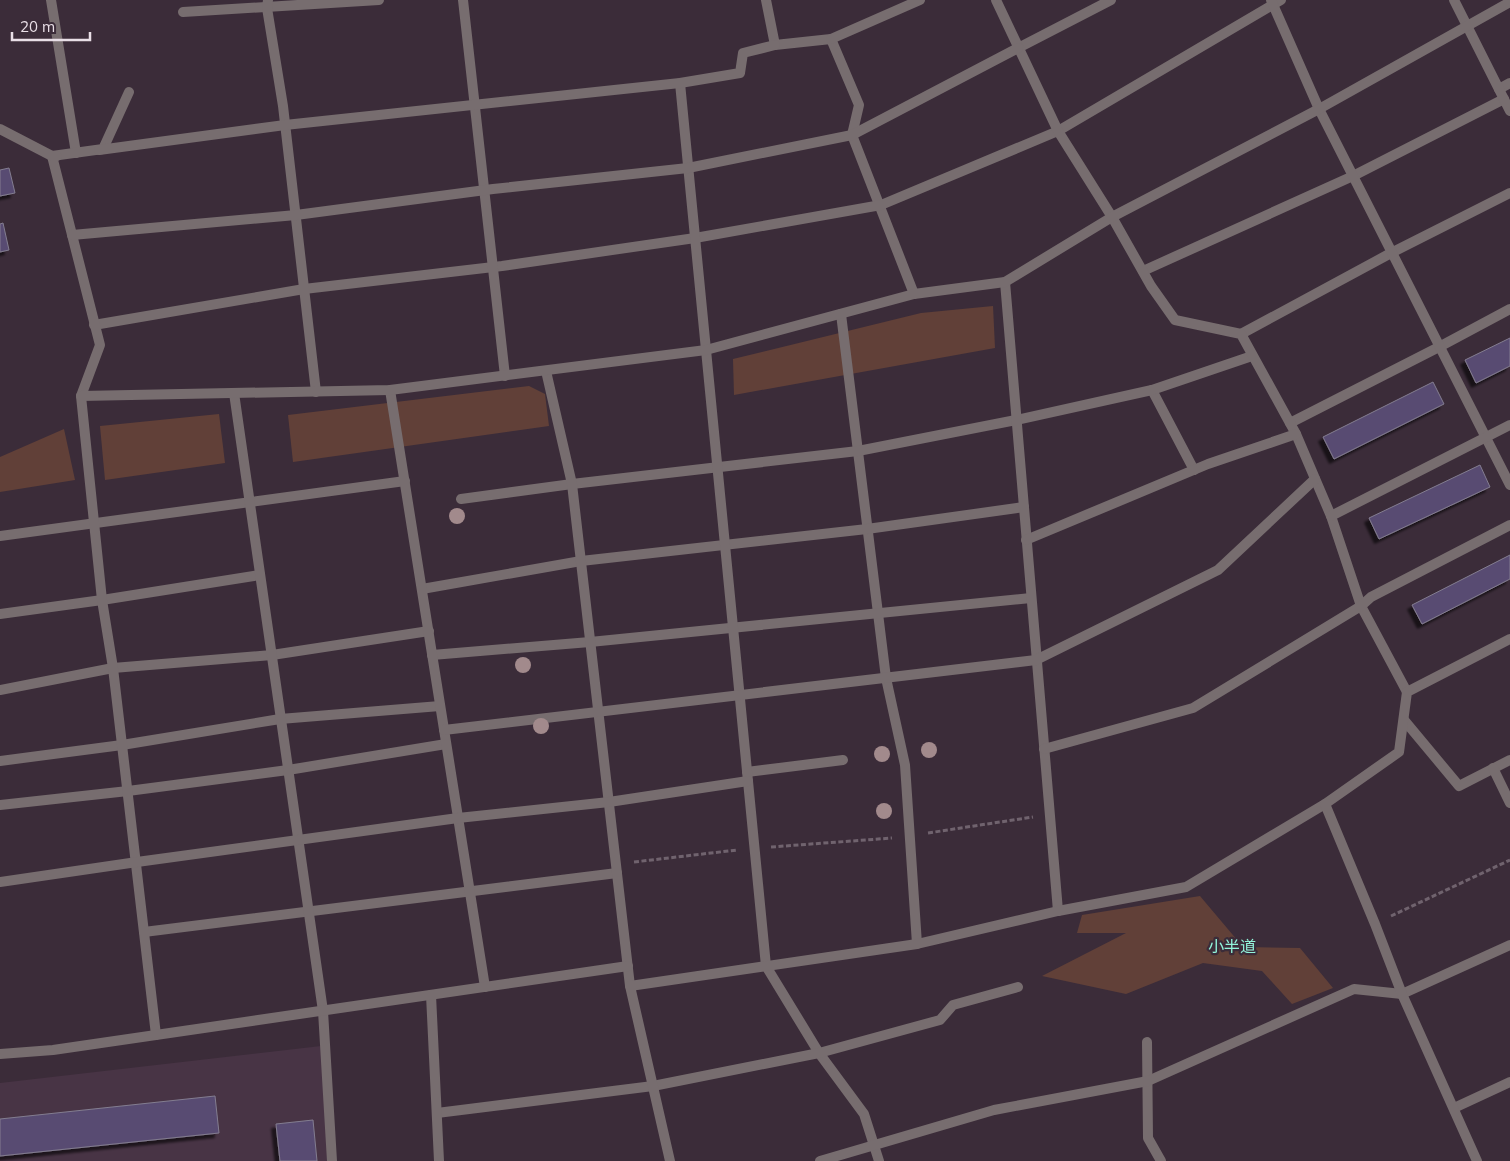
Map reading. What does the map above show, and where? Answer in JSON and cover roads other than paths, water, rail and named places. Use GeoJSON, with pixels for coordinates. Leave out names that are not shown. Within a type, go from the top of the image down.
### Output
{"type":"FeatureCollection","features":[{"type":"Feature","properties":{"kind":"street"},"geometry":{"type":"LineString","coordinates":[[51,0],[76,153]]}},
{"type":"Feature","properties":{"kind":"street"},"geometry":{"type":"LineString","coordinates":[[184,12],[267,4],[379,0]]}},
{"type":"Feature","properties":{"kind":"street"},"geometry":{"type":"LineString","coordinates":[[463,0],[505,376]]}},
{"type":"Feature","properties":{"kind":"street"},"geometry":{"type":"LineString","coordinates":[[766,0],[775,45]]}},
{"type":"Feature","properties":{"kind":"street"},"geometry":{"type":"LineString","coordinates":[[52,156],[285,125],[680,83],[740,73],[743,53],[775,45],[831,39],[920,0]]}},
{"type":"Feature","properties":{"kind":"street"},"geometry":{"type":"LineString","coordinates":[[996,0],[1058,131],[1112,217],[1151,286],[1175,320],[1241,334],[1391,252],[1510,193]]}},
{"type":"Feature","properties":{"kind":"street"},"geometry":{"type":"LineString","coordinates":[[72,235],[296,214],[484,190],[688,168],[852,135],[1111,0]]}},
{"type":"Feature","properties":{"kind":"street"},"geometry":{"type":"LineString","coordinates":[[1454,0],[1510,111]]}},
{"type":"Feature","properties":{"kind":"street"},"geometry":{"type":"LineString","coordinates":[[94,325],[304,289],[493,267],[695,238],[881,205],[1058,131],[1275,1],[1319,109],[1510,485]]}},
{"type":"Feature","properties":{"kind":"street"},"geometry":{"type":"LineString","coordinates":[[81,396],[390,390],[546,371],[706,350],[914,294],[1005,282],[1112,217],[1319,109],[1510,2]]}},
{"type":"Feature","properties":{"kind":"street"},"geometry":{"type":"LineString","coordinates":[[267,4],[285,125],[316,392]]}},
{"type":"Feature","properties":{"kind":"street"},"geometry":{"type":"LineString","coordinates":[[831,39],[859,105],[852,135],[881,205],[914,294]]}},
{"type":"Feature","properties":{"kind":"street"},"geometry":{"type":"LineString","coordinates":[[680,83],[766,966],[819,1053],[864,1114],[878,1161]]}},
{"type":"Feature","properties":{"kind":"street"},"geometry":{"type":"LineString","coordinates":[[1498,89],[1510,83]]}},
{"type":"Feature","properties":{"kind":"street"},"geometry":{"type":"LineString","coordinates":[[0,128],[52,156],[103,148],[129,92]]}},
{"type":"Feature","properties":{"kind":"street"},"geometry":{"type":"LineString","coordinates":[[1143,271],[1353,176],[1504,99]]}},
{"type":"Feature","properties":{"kind":"street"},"geometry":{"type":"LineString","coordinates":[[52,156],[100,345],[81,396],[102,600],[114,668],[156,1035]]}},
{"type":"Feature","properties":{"kind":"street"},"geometry":{"type":"LineString","coordinates":[[1005,282],[1058,911]]}},
{"type":"Feature","properties":{"kind":"street"},"geometry":{"type":"LineString","coordinates":[[1290,423],[1510,309]]}},
{"type":"Feature","properties":{"kind":"street"},"geometry":{"type":"LineString","coordinates":[[841,314],[886,678],[905,765],[917,944]]}},
{"type":"Feature","properties":{"kind":"street"},"geometry":{"type":"LineString","coordinates":[[630,986],[917,944],[1058,911],[1186,887],[1325,804],[1399,752],[1407,692],[1361,606],[1331,516],[1296,434],[1241,334]]}},
{"type":"Feature","properties":{"kind":"street"},"geometry":{"type":"LineString","coordinates":[[461,499],[572,484],[858,451],[1016,420],[1152,390],[1252,356]]}},
{"type":"Feature","properties":{"kind":"street"},"geometry":{"type":"LineString","coordinates":[[546,371],[572,484],[630,986],[670,1161]]}},
{"type":"Feature","properties":{"kind":"street"},"geometry":{"type":"LineString","coordinates":[[390,390],[485,987]]}},
{"type":"Feature","properties":{"kind":"street"},"geometry":{"type":"LineString","coordinates":[[1152,390],[1194,470]]}},
{"type":"Feature","properties":{"kind":"street"},"geometry":{"type":"LineString","coordinates":[[234,393],[323,1011],[332,1161]]}},
{"type":"Feature","properties":{"kind":"street"},"geometry":{"type":"LineString","coordinates":[[1331,516],[1510,425]]}},
{"type":"Feature","properties":{"kind":"street"},"geometry":{"type":"LineString","coordinates":[[1026,540],[1194,470],[1296,434]]}},
{"type":"Feature","properties":{"kind":"street"},"geometry":{"type":"LineString","coordinates":[[444,730],[1036,660],[1218,570],[1315,479]]}},
{"type":"Feature","properties":{"kind":"street"},"geometry":{"type":"LineString","coordinates":[[0,536],[404,481]]}},
{"type":"Feature","properties":{"kind":"street"},"geometry":{"type":"LineString","coordinates":[[422,589],[581,561],[867,529],[1024,507]]}},
{"type":"Feature","properties":{"kind":"street"},"geometry":{"type":"LineString","coordinates":[[1044,749],[1193,708],[1361,606],[1371,598],[1510,525]]}},
{"type":"Feature","properties":{"kind":"street"},"geometry":{"type":"LineString","coordinates":[[0,614],[260,575]]}},
{"type":"Feature","properties":{"kind":"street"},"geometry":{"type":"LineString","coordinates":[[432,655],[590,642],[1031,598]]}},
{"type":"Feature","properties":{"kind":"street"},"geometry":{"type":"LineString","coordinates":[[0,690],[114,668],[272,655],[428,631]]}},
{"type":"Feature","properties":{"kind":"street"},"geometry":{"type":"LineString","coordinates":[[1407,692],[1510,639]]}},
{"type":"Feature","properties":{"kind":"street"},"geometry":{"type":"LineString","coordinates":[[0,761],[122,745],[280,719],[440,706]]}},
{"type":"Feature","properties":{"kind":"street"},"geometry":{"type":"LineString","coordinates":[[1404,720],[1459,786],[1510,760]]}},
{"type":"Feature","properties":{"kind":"street"},"geometry":{"type":"LineString","coordinates":[[0,805],[128,791],[288,770],[446,744]]}},
{"type":"Feature","properties":{"kind":"street"},"geometry":{"type":"LineString","coordinates":[[0,882],[458,818],[609,802],[843,760]]}},
{"type":"Feature","properties":{"kind":"street"},"geometry":{"type":"LineString","coordinates":[[1493,768],[1510,803]]}},
{"type":"Feature","properties":{"kind":"street"},"geometry":{"type":"LineString","coordinates":[[1325,804],[1402,994],[1477,1161]]}},
{"type":"Feature","properties":{"kind":"street"},"geometry":{"type":"LineString","coordinates":[[144,932],[470,892],[617,869]]}},
{"type":"Feature","properties":{"kind":"street"},"geometry":{"type":"LineString","coordinates":[[820,1161],[994,1110],[1148,1081],[1354,989],[1402,994],[1510,945]]}},
{"type":"Feature","properties":{"kind":"street"},"geometry":{"type":"LineString","coordinates":[[0,1054],[53,1050],[628,966]]}},
{"type":"Feature","properties":{"kind":"street"},"geometry":{"type":"LineString","coordinates":[[436,1113],[653,1086],[819,1053],[940,1020],[952,1005],[1018,987]]}},
{"type":"Feature","properties":{"kind":"street"},"geometry":{"type":"LineString","coordinates":[[431,995],[439,1161]]}},
{"type":"Feature","properties":{"kind":"street"},"geometry":{"type":"LineString","coordinates":[[1148,1042],[1148,1138],[1161,1161]]}},
{"type":"Feature","properties":{"kind":"street"},"geometry":{"type":"LineString","coordinates":[[1454,1108],[1510,1082]]}},
{"type":"Feature","properties":{"kind":"district","name":"小半道"},"geometry":{"type":"Point","coordinates":[1232,946]}}]}
